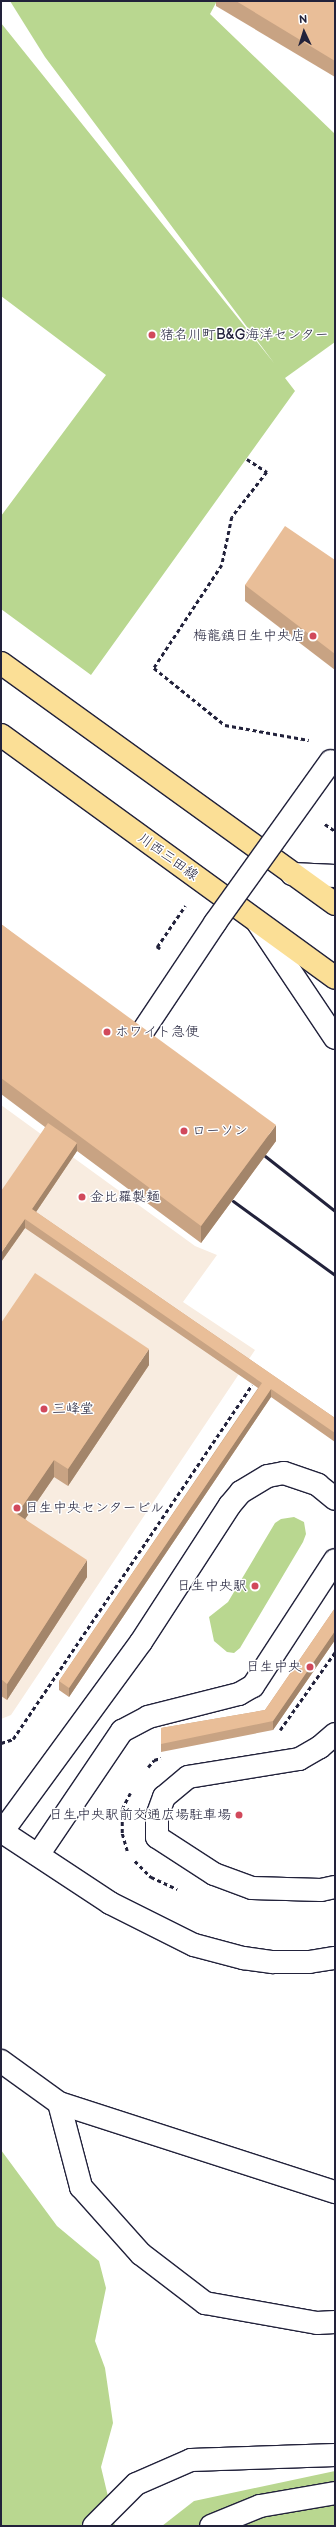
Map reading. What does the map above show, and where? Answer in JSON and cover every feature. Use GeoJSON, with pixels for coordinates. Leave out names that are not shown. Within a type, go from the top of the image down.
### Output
{"type":"FeatureCollection","features":[{"type":"Feature","properties":{"kind":"main road"},"geometry":{"type":"LineString","coordinates":[[1,663],[335,904]]}},
{"type":"Feature","properties":{"kind":"main road","name":"川西三田線"},"geometry":{"type":"LineString","coordinates":[[1,735],[335,978]]}},
{"type":"Feature","properties":{"kind":"street"},"geometry":{"type":"LineString","coordinates":[[137,1040],[215,923],[333,758]]}},
{"type":"Feature","properties":{"kind":"street"},"geometry":{"type":"LineString","coordinates":[[292,874],[335,876]]}},
{"type":"Feature","properties":{"kind":"street"},"geometry":{"type":"LineString","coordinates":[[257,922],[335,1038]]}},
{"type":"Feature","properties":{"kind":"street"},"geometry":{"type":"LineString","coordinates":[[335,1499],[318,1485],[284,1473],[268,1476],[241,1492],[230,1505],[140,1642],[2,1832],[110,1903],[194,1945],[243,1958],[273,1962],[309,1962],[335,1958]]}},
{"type":"Feature","properties":{"kind":"street"},"geometry":{"type":"LineString","coordinates":[[38,1855],[122,1730],[148,1717],[239,1694],[253,1686],[335,1560]]}},
{"type":"Feature","properties":{"kind":"street"},"geometry":{"type":"LineString","coordinates":[[335,1734],[320,1747],[299,1759],[188,1776],[164,1797],[157,1816],[157,1838],[214,1874],[252,1888],[321,1890],[335,1887]]}},
{"type":"Feature","properties":{"kind":"street"},"geometry":{"type":"LineString","coordinates":[[1,2061],[59,2103],[335,2192]]}},
{"type":"Feature","properties":{"kind":"street"},"geometry":{"type":"LineString","coordinates":[[59,2103],[81,2187],[141,2254],[205,2303],[317,2323],[335,2322]]}},
{"type":"Feature","properties":{"kind":"street"},"geometry":{"type":"LineString","coordinates":[[94,2526],[136,2484],[191,2460],[335,2455]]}},
{"type":"Feature","properties":{"kind":"street"},"geometry":{"type":"LineString","coordinates":[[211,2526],[260,2506],[335,2494]]}},
{"type":"Feature","properties":{"kind":"path"},"geometry":{"type":"LineString","coordinates":[[247,459],[267,472],[232,516],[222,565],[154,668],[225,725],[312,740]]}},
{"type":"Feature","properties":{"kind":"path"},"geometry":{"type":"LineString","coordinates":[[174,921],[186,903]]}},
{"type":"Feature","properties":{"kind":"path"},"geometry":{"type":"LineString","coordinates":[[1,1743],[13,1739],[252,1385]]}},
{"type":"Feature","properties":{"kind":"path"},"geometry":{"type":"LineString","coordinates":[[278,1733],[335,1652]]}},
{"type":"Feature","properties":{"kind":"path"},"geometry":{"type":"LineString","coordinates":[[146,1770],[154,1760],[170,1756]]}},
{"type":"Feature","properties":{"kind":"path"},"geometry":{"type":"LineString","coordinates":[[128,1852],[122,1833],[122,1809],[131,1792]]}},
{"type":"Feature","properties":{"kind":"path"},"geometry":{"type":"LineString","coordinates":[[132,1857],[151,1877],[183,1893]]}},
{"type":"Feature","properties":{"kind":"shaded area"},"geometry":{"type":"Polygon","coordinates":[[[1,1105],[195,1246],[217,1255],[183,1302],[255,1350],[11,1715],[1,1719],[1,1105]]]}},
{"type":"Feature","properties":{"kind":"green space","name":"猪名川町B&G海洋センター"},"geometry":{"type":"Polygon","coordinates":[[[10,1],[217,1],[210,14],[335,134],[335,342],[285,378],[295,391],[91,675],[1,609],[1,516],[106,375],[1,296],[1,23],[274,363],[45,57],[10,1]]]}},
{"type":"Feature","properties":{"kind":"green space"},"geometry":{"type":"Polygon","coordinates":[[[294,1517],[304,1522],[306,1534],[303,1542],[240,1648],[234,1653],[227,1652],[214,1641],[209,1617],[228,1602],[275,1523],[281,1519],[294,1517]]]}},
{"type":"Feature","properties":{"kind":"green space"},"geometry":{"type":"Polygon","coordinates":[[[1,2150],[57,2226],[99,2261],[106,2288],[95,2341],[105,2368],[113,2423],[101,2467],[115,2526],[1,2526],[1,2150]]]}},
{"type":"Feature","properties":{"kind":"green space"},"geometry":{"type":"Polygon","coordinates":[[[335,2471],[335,2526],[162,2526],[194,2501],[335,2471]]]}},
{"type":"Feature","properties":{"kind":"building"},"geometry":{"type":"Polygon","coordinates":[[[236,1],[335,1],[335,61],[236,1]]]}},
{"type":"Feature","properties":{"kind":"building","name":"梅龍鎮日生中央店"},"geometry":{"type":"Polygon","coordinates":[[[285,526],[335,560],[335,654],[245,585],[285,526]]]}},
{"type":"Feature","properties":{"kind":"building"},"geometry":{"type":"Polygon","coordinates":[[[1,924],[276,1125],[201,1226],[1,1078],[1,924]]]}},
{"type":"Feature","properties":{"kind":"building"},"geometry":{"type":"Polygon","coordinates":[[[48,1123],[77,1143],[32,1209],[335,1418],[335,1433],[271,1389],[69,1688],[59,1681],[262,1383],[25,1219],[1,1253],[1,1191],[48,1123]]]}},
{"type":"Feature","properties":{"kind":"building","name":"日生中央センタービル"},"geometry":{"type":"Polygon","coordinates":[[[35,1273],[149,1349],[68,1469],[54,1460],[17,1514],[87,1560],[7,1684],[1,1679],[1,1323],[35,1273]]]}},
{"type":"Feature","properties":{"kind":"building"},"geometry":{"type":"Polygon","coordinates":[[[335,1608],[335,1631],[273,1721],[161,1744],[161,1728],[265,1710],[335,1608]]]}},
{"type":"Feature","properties":{"kind":"railway"},"geometry":{"type":"LineString","coordinates":[[265,1156],[335,1211]]}},
{"type":"Feature","properties":{"kind":"railway"},"geometry":{"type":"LineString","coordinates":[[233,1201],[335,1275]]}},
{"type":"Feature","properties":{"kind":"place","name":"猪名川町B&G海洋センター"},"geometry":{"type":"Point","coordinates":[152,335]}},
{"type":"Feature","properties":{"kind":"place","name":"梅龍鎮日生中央店"},"geometry":{"type":"Point","coordinates":[313,636]}},
{"type":"Feature","properties":{"kind":"place","name":"ホワイト急便"},"geometry":{"type":"Point","coordinates":[107,1032]}},
{"type":"Feature","properties":{"kind":"place","name":"ローソン"},"geometry":{"type":"Point","coordinates":[184,1131]}},
{"type":"Feature","properties":{"kind":"place","name":"金比羅製麺"},"geometry":{"type":"Point","coordinates":[82,1197]}},
{"type":"Feature","properties":{"kind":"place","name":"三峰堂"},"geometry":{"type":"Point","coordinates":[44,1409]}},
{"type":"Feature","properties":{"kind":"place","name":"日生中央センタービル"},"geometry":{"type":"Point","coordinates":[17,1508]}},
{"type":"Feature","properties":{"kind":"place","name":"日生中央駅"},"geometry":{"type":"Point","coordinates":[255,1586]}},
{"type":"Feature","properties":{"kind":"place","name":"日生中央"},"geometry":{"type":"Point","coordinates":[310,1667]}},
{"type":"Feature","properties":{"kind":"place","name":"日生中央駅前交通広場駐車場"},"geometry":{"type":"Point","coordinates":[239,1815]}}]}
